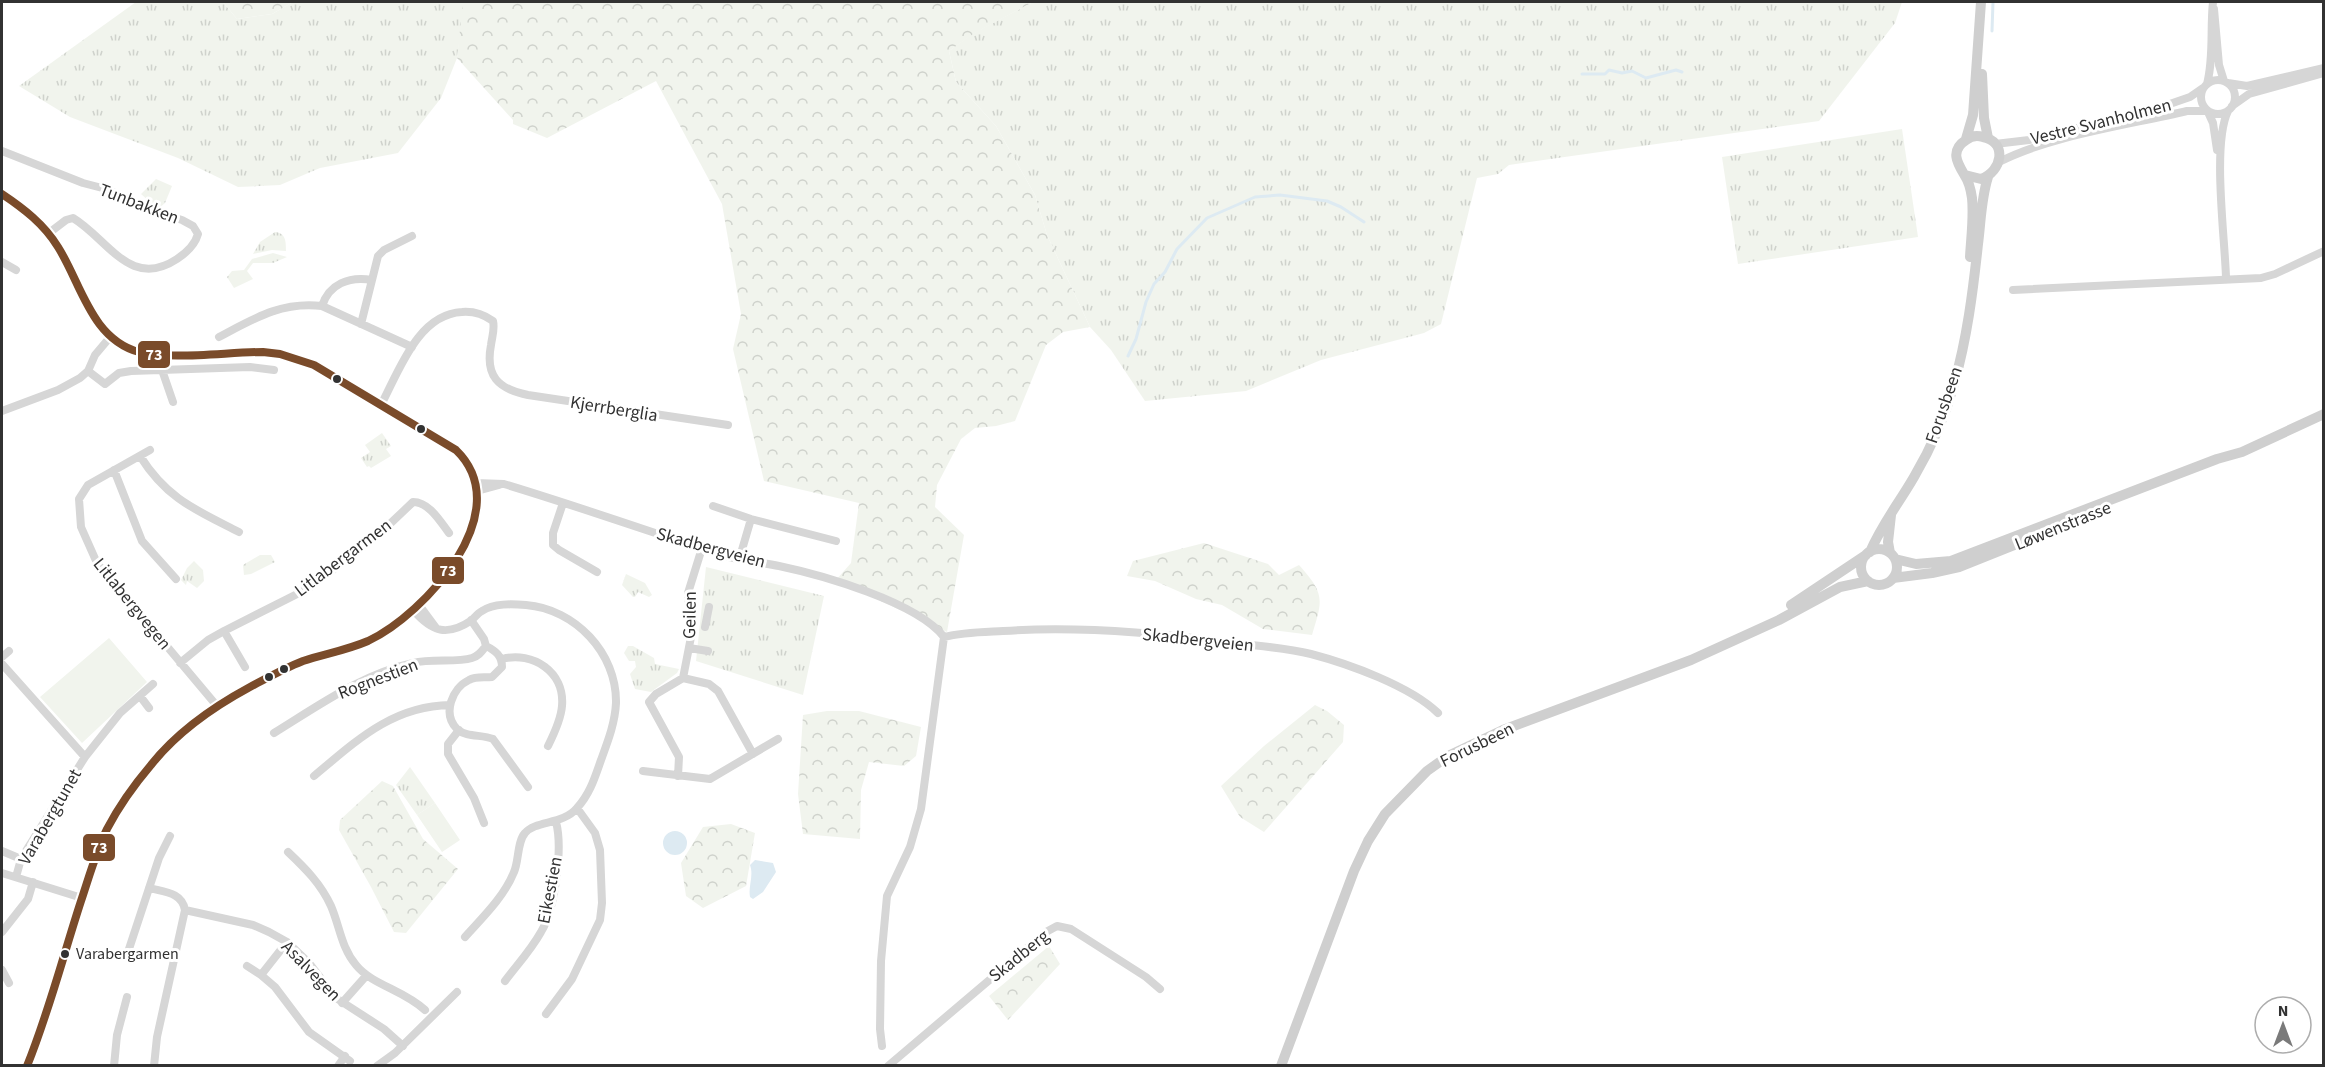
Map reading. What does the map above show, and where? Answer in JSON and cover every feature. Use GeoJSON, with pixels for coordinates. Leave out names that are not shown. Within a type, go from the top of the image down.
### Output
{"type":"FeatureCollection","features":[{"type":"Feature","properties":{"kind":"main road"},"geometry":{"type":"LineString","coordinates":[[1981,2],[1983,118],[1991,141],[2000,156],[1997,168],[1988,177],[1981,179],[1965,175],[1960,170],[1956,159],[1958,150],[1966,139],[1973,115],[1981,2]]}},
{"type":"Feature","properties":{"kind":"main road"},"geometry":{"type":"LineString","coordinates":[[1966,139],[1973,136],[1991,141]]}},
{"type":"Feature","properties":{"kind":"main road","name":"Forusbeen"},"geometry":{"type":"LineString","coordinates":[[1965,175],[1972,202],[1971,290]]}},
{"type":"Feature","properties":{"kind":"main road","name":"Forusbeen"},"geometry":{"type":"LineString","coordinates":[[1769,622],[1776,615],[1868,554],[1883,524],[1925,457],[1946,410],[1962,355],[1982,196],[1988,177]]}},
{"type":"Feature","properties":{"kind":"main road","name":"Løwenstrasse"},"geometry":{"type":"LineString","coordinates":[[1893,556],[1916,564],[1951,561],[2217,459],[2228,457],[2324,414]]}},
{"type":"Feature","properties":{"kind":"main road","name":"Løwenstrasse"},"geometry":{"type":"LineString","coordinates":[[1893,578],[1959,567],[2218,465],[2228,457]]}},
{"type":"Feature","properties":{"kind":"main road","name":"Forusbeen"},"geometry":{"type":"LineString","coordinates":[[1892,511],[1888,536],[1893,556]]}},
{"type":"Feature","properties":{"kind":"main road"},"geometry":{"type":"LineString","coordinates":[[1877,549],[1893,556],[1897,566],[1893,578],[1880,585],[1864,577],[1861,566],[1868,554],[1877,549]]}},
{"type":"Feature","properties":{"kind":"main road","name":"Forusbeen"},"geometry":{"type":"LineString","coordinates":[[1281,1065],[1363,851],[1385,814],[1427,771],[1475,742],[1691,660],[1769,622],[1779,620],[1840,587],[1868,581]]}},
{"type":"Feature","properties":{"kind":"street"},"geometry":{"type":"LineString","coordinates":[[2213,2],[2219,65],[2225,82],[2234,92],[2234,102],[2222,130],[2220,166]]}},
{"type":"Feature","properties":{"kind":"street"},"geometry":{"type":"LineString","coordinates":[[2213,2],[2210,22],[2211,66],[2200,98],[2204,108],[2208,111],[2218,114],[2230,109],[2249,94],[2324,70]]}},
{"type":"Feature","properties":{"kind":"street"},"geometry":{"type":"LineString","coordinates":[[2205,86],[2218,80],[2247,86],[2324,70]]}},
{"type":"Feature","properties":{"kind":"street","name":"Vestre Svanholmen"},"geometry":{"type":"LineString","coordinates":[[1991,141],[2029,140],[2161,106],[2190,97],[2205,86]]}},
{"type":"Feature","properties":{"kind":"street","name":"Vestre Svanholmen"},"geometry":{"type":"LineString","coordinates":[[1999,162],[2016,153],[2041,145],[2187,111],[2208,111]]}},
{"type":"Feature","properties":{"kind":"street"},"geometry":{"type":"LineString","coordinates":[[2208,111],[2215,131],[2220,166],[2226,278]]}},
{"type":"Feature","properties":{"kind":"street","name":"Tunbakken"},"geometry":{"type":"LineString","coordinates":[[2,151],[83,183],[106,189],[156,212],[182,220],[193,226],[198,234],[193,246],[178,258],[161,267],[140,269],[128,263],[73,218],[66,220],[49,233]]}},
{"type":"Feature","properties":{"kind":"street"},"geometry":{"type":"LineString","coordinates":[[2,194],[23,208],[49,233],[67,262],[89,309],[101,326],[129,349],[155,355],[263,352],[280,354],[314,365],[456,450],[468,465],[476,487],[477,506],[466,540],[444,576],[416,608],[402,620],[368,641],[288,667],[217,706],[168,746],[123,802],[95,856],[27,1065]]}},
{"type":"Feature","properties":{"kind":"street"},"geometry":{"type":"LineString","coordinates":[[361,324],[379,254],[412,236]]}},
{"type":"Feature","properties":{"kind":"street"},"geometry":{"type":"LineString","coordinates":[[2013,290],[2269,276],[2324,252]]}},
{"type":"Feature","properties":{"kind":"street"},"geometry":{"type":"LineString","coordinates":[[2,262],[16,270]]}},
{"type":"Feature","properties":{"kind":"street"},"geometry":{"type":"LineString","coordinates":[[322,306],[328,291],[343,282],[352,278],[372,280]]}},
{"type":"Feature","properties":{"kind":"street"},"geometry":{"type":"LineString","coordinates":[[219,337],[272,310],[295,306],[322,306],[412,346],[381,405]]}},
{"type":"Feature","properties":{"kind":"street","name":"Kjerrberglia"},"geometry":{"type":"LineString","coordinates":[[412,346],[423,331],[438,318],[460,312],[472,312],[484,315],[493,321],[489,363],[492,374],[507,390],[728,425]]}},
{"type":"Feature","properties":{"kind":"street"},"geometry":{"type":"LineString","coordinates":[[2,411],[64,387],[88,371],[95,355],[111,336]]}},
{"type":"Feature","properties":{"kind":"street"},"geometry":{"type":"LineString","coordinates":[[88,371],[105,384],[124,371],[250,367],[274,370]]}},
{"type":"Feature","properties":{"kind":"street"},"geometry":{"type":"LineString","coordinates":[[162,370],[173,402]]}},
{"type":"Feature","properties":{"kind":"street","name":"Litlabergvegen"},"geometry":{"type":"LineString","coordinates":[[150,450],[88,485],[79,499],[79,516],[88,546],[97,563],[217,706]]}},
{"type":"Feature","properties":{"kind":"street"},"geometry":{"type":"LineString","coordinates":[[140,456],[167,491],[240,532]]}},
{"type":"Feature","properties":{"kind":"street"},"geometry":{"type":"LineString","coordinates":[[114,470],[142,541],[176,579]]}},
{"type":"Feature","properties":{"kind":"street","name":"Skadbergveien"},"geometry":{"type":"LineString","coordinates":[[476,487],[504,484],[739,560],[780,567],[852,587],[916,612],[932,623],[944,637],[1038,628],[1090,629],[1288,650],[1310,654],[1364,673],[1422,699],[1438,713]]}},
{"type":"Feature","properties":{"kind":"street","name":"Litlabergarmen"},"geometry":{"type":"LineString","coordinates":[[180,663],[224,631],[309,588],[375,538],[412,502],[418,502],[427,507],[449,533]]}},
{"type":"Feature","properties":{"kind":"street"},"geometry":{"type":"LineString","coordinates":[[563,503],[553,533],[554,545],[558,550],[597,572]]}},
{"type":"Feature","properties":{"kind":"street"},"geometry":{"type":"LineString","coordinates":[[713,506],[751,519],[836,541]]}},
{"type":"Feature","properties":{"kind":"street"},"geometry":{"type":"LineString","coordinates":[[739,560],[751,519]]}},
{"type":"Feature","properties":{"kind":"street","name":"Geilen"},"geometry":{"type":"LineString","coordinates":[[683,678],[691,628],[688,593],[702,548]]}},
{"type":"Feature","properties":{"kind":"street"},"geometry":{"type":"LineString","coordinates":[[416,608],[436,629],[446,632],[496,606],[540,607],[568,618],[579,626],[604,655],[615,688],[616,703],[613,724],[594,781],[578,808],[556,822],[526,832],[522,837],[514,873],[489,910],[465,937]]}},
{"type":"Feature","properties":{"kind":"street","name":"Geilen"},"geometry":{"type":"LineString","coordinates":[[705,627],[709,607]]}},
{"type":"Feature","properties":{"kind":"street"},"geometry":{"type":"LineString","coordinates":[[471,620],[486,646],[502,659]]}},
{"type":"Feature","properties":{"kind":"street"},"geometry":{"type":"LineString","coordinates":[[224,631],[245,667]]}},
{"type":"Feature","properties":{"kind":"street"},"geometry":{"type":"LineString","coordinates":[[882,1046],[881,961],[887,896],[910,846],[921,810],[944,637]]}},
{"type":"Feature","properties":{"kind":"street","name":"Rognestien"},"geometry":{"type":"LineString","coordinates":[[274,733],[336,694],[369,678],[402,665],[423,661],[471,658],[481,653],[486,646]]}},
{"type":"Feature","properties":{"kind":"street","name":"Geilen"},"geometry":{"type":"LineString","coordinates":[[689,648],[708,651]]}},
{"type":"Feature","properties":{"kind":"street"},"geometry":{"type":"LineString","coordinates":[[2,657],[9,651]]}},
{"type":"Feature","properties":{"kind":"street"},"geometry":{"type":"LineString","coordinates":[[502,659],[514,656],[525,657],[538,662],[554,676],[559,686],[562,706],[548,746]]}},
{"type":"Feature","properties":{"kind":"street"},"geometry":{"type":"LineString","coordinates":[[502,659],[501,669],[492,677],[476,677],[466,681],[456,692],[450,705],[452,720],[459,730],[466,734],[493,740],[528,787]]}},
{"type":"Feature","properties":{"kind":"street","name":"Varabergtunet"},"geometry":{"type":"LineString","coordinates":[[2,664],[85,757]]}},
{"type":"Feature","properties":{"kind":"street"},"geometry":{"type":"LineString","coordinates":[[678,776],[679,758],[649,702],[656,694],[683,678],[709,684],[718,691],[753,754]]}},
{"type":"Feature","properties":{"kind":"street","name":"Varabergtunet"},"geometry":{"type":"LineString","coordinates":[[16,877],[21,859],[85,757],[120,713],[153,684]]}},
{"type":"Feature","properties":{"kind":"street"},"geometry":{"type":"LineString","coordinates":[[140,696],[149,708]]}},
{"type":"Feature","properties":{"kind":"street"},"geometry":{"type":"LineString","coordinates":[[314,776],[370,730],[384,722],[423,707],[450,705]]}},
{"type":"Feature","properties":{"kind":"street"},"geometry":{"type":"LineString","coordinates":[[459,730],[448,744],[448,754],[470,791],[484,823]]}},
{"type":"Feature","properties":{"kind":"street"},"geometry":{"type":"LineString","coordinates":[[643,771],[710,779],[778,739]]}},
{"type":"Feature","properties":{"kind":"street"},"geometry":{"type":"LineString","coordinates":[[546,1014],[572,979],[600,920],[600,850],[595,833],[578,808]]}},
{"type":"Feature","properties":{"kind":"street","name":"Eikestien"},"geometry":{"type":"LineString","coordinates":[[505,981],[531,948],[547,921],[558,860],[556,822]]}},
{"type":"Feature","properties":{"kind":"street"},"geometry":{"type":"LineString","coordinates":[[127,955],[159,858],[170,836]]}},
{"type":"Feature","properties":{"kind":"street"},"geometry":{"type":"LineString","coordinates":[[2,851],[21,859]]}},
{"type":"Feature","properties":{"kind":"street"},"geometry":{"type":"LineString","coordinates":[[288,852],[323,892],[334,914],[342,944],[366,976],[400,991],[425,1010]]}},
{"type":"Feature","properties":{"kind":"street"},"geometry":{"type":"LineString","coordinates":[[2,873],[82,897]]}},
{"type":"Feature","properties":{"kind":"street"},"geometry":{"type":"LineString","coordinates":[[2,932],[28,899],[33,882]]}},
{"type":"Feature","properties":{"kind":"street","name":"Asalvegen"},"geometry":{"type":"LineString","coordinates":[[149,888],[179,897],[184,903],[185,910],[253,925],[287,942],[309,963],[329,991],[342,1003],[384,1029],[403,1046]]}},
{"type":"Feature","properties":{"kind":"street"},"geometry":{"type":"LineString","coordinates":[[154,1065],[157,1037],[185,910]]}},
{"type":"Feature","properties":{"kind":"street","name":"Skadberg"},"geometry":{"type":"LineString","coordinates":[[888,1065],[1046,932],[1057,926],[1071,929],[1146,977],[1160,989]]}},
{"type":"Feature","properties":{"kind":"street"},"geometry":{"type":"LineString","coordinates":[[261,975],[287,942]]}},
{"type":"Feature","properties":{"kind":"street"},"geometry":{"type":"LineString","coordinates":[[247,966],[275,987],[309,1032],[347,1059],[338,1065]]}},
{"type":"Feature","properties":{"kind":"street"},"geometry":{"type":"LineString","coordinates":[[2,970],[9,983]]}},
{"type":"Feature","properties":{"kind":"street"},"geometry":{"type":"LineString","coordinates":[[342,1003],[366,976]]}},
{"type":"Feature","properties":{"kind":"street"},"geometry":{"type":"LineString","coordinates":[[377,1065],[403,1046],[457,992]]}},
{"type":"Feature","properties":{"kind":"street"},"geometry":{"type":"LineString","coordinates":[[114,1065],[117,1035],[127,997]]}},
{"type":"Feature","properties":{"kind":"green space"},"geometry":{"type":"Polygon","coordinates":[[[136,2],[223,2],[237,19],[272,14],[293,2],[463,2],[464,8],[457,58],[441,98],[398,153],[320,168],[280,185],[238,187],[178,158],[70,117],[19,86],[136,2]]]}},
{"type":"Feature","properties":{"kind":"green space"},"geometry":{"type":"Polygon","coordinates":[[[223,2],[293,2],[272,14],[237,19],[223,2]]]}},
{"type":"Feature","properties":{"kind":"green space"},"geometry":{"type":"Polygon","coordinates":[[[463,2],[1033,2],[973,34],[949,51],[956,82],[996,126],[1035,195],[1047,235],[1090,327],[1063,332],[1046,345],[1015,421],[975,428],[961,439],[937,485],[935,507],[964,535],[947,632],[836,580],[851,563],[859,503],[764,481],[733,349],[741,314],[722,204],[656,81],[547,138],[513,124],[513,120],[457,58],[463,2]]]}},
{"type":"Feature","properties":{"kind":"green space"},"geometry":{"type":"Polygon","coordinates":[[[1033,2],[1902,2],[1895,23],[1819,121],[1509,165],[1498,174],[1477,178],[1441,324],[1424,333],[1321,360],[1246,391],[1145,401],[1111,350],[1090,327],[1047,235],[1035,195],[996,126],[956,82],[949,51],[972,34],[1033,2]]]}},
{"type":"Feature","properties":{"kind":"green space"},"geometry":{"type":"Polygon","coordinates":[[[1902,129],[1918,237],[1738,264],[1722,157],[1902,129]]]}},
{"type":"Feature","properties":{"kind":"green space"},"geometry":{"type":"Polygon","coordinates":[[[156,179],[172,186],[165,203],[158,209],[141,194],[156,179]]]}},
{"type":"Feature","properties":{"kind":"green space"},"geometry":{"type":"Polygon","coordinates":[[[275,232],[283,236],[286,251],[272,250],[253,254],[260,242],[275,232]]]}},
{"type":"Feature","properties":{"kind":"green space"},"geometry":{"type":"Polygon","coordinates":[[[273,253],[287,257],[273,263],[253,263],[247,271],[253,279],[234,288],[227,277],[232,271],[244,270],[252,259],[273,253]]]}},
{"type":"Feature","properties":{"kind":"green space"},"geometry":{"type":"Polygon","coordinates":[[[382,433],[391,446],[386,449],[391,456],[371,468],[367,467],[361,458],[370,452],[365,445],[382,433]]]}},
{"type":"Feature","properties":{"kind":"green space"},"geometry":{"type":"Polygon","coordinates":[[[1204,543],[1268,564],[1279,575],[1299,565],[1314,583],[1319,597],[1320,605],[1312,635],[1263,629],[1222,605],[1196,599],[1155,581],[1127,576],[1133,561],[1204,543]]]}},
{"type":"Feature","properties":{"kind":"green space"},"geometry":{"type":"Polygon","coordinates":[[[260,555],[271,555],[275,562],[244,575],[243,565],[260,555]]]}},
{"type":"Feature","properties":{"kind":"green space"},"geometry":{"type":"Polygon","coordinates":[[[194,561],[203,570],[204,581],[197,588],[187,581],[186,585],[181,580],[187,568],[194,561]]]}},
{"type":"Feature","properties":{"kind":"green space"},"geometry":{"type":"Polygon","coordinates":[[[706,567],[824,596],[803,695],[696,661],[706,567]]]}},
{"type":"Feature","properties":{"kind":"green space"},"geometry":{"type":"Polygon","coordinates":[[[626,574],[645,583],[652,595],[649,597],[638,592],[633,597],[622,585],[626,574]]]}},
{"type":"Feature","properties":{"kind":"green space"},"geometry":{"type":"Polygon","coordinates":[[[109,638],[147,682],[82,743],[40,697],[109,638]]]}},
{"type":"Feature","properties":{"kind":"green space"},"geometry":{"type":"Polygon","coordinates":[[[628,646],[633,646],[654,658],[655,664],[679,669],[677,673],[651,692],[635,689],[630,674],[636,667],[635,661],[629,661],[624,653],[628,646]]]}},
{"type":"Feature","properties":{"kind":"green space"},"geometry":{"type":"Polygon","coordinates":[[[1315,705],[1327,711],[1344,725],[1343,742],[1264,832],[1240,817],[1221,786],[1264,746],[1315,705]]]}},
{"type":"Feature","properties":{"kind":"green space"},"geometry":{"type":"Polygon","coordinates":[[[827,711],[859,711],[921,727],[916,756],[904,766],[869,762],[861,790],[860,839],[803,834],[798,794],[803,715],[827,711]]]}},
{"type":"Feature","properties":{"kind":"green space"},"geometry":{"type":"Polygon","coordinates":[[[410,767],[435,803],[417,815],[396,785],[410,767]]]}},
{"type":"Feature","properties":{"kind":"green space"},"geometry":{"type":"Polygon","coordinates":[[[382,781],[393,786],[423,839],[458,869],[406,933],[394,932],[339,830],[340,820],[382,781]]]}},
{"type":"Feature","properties":{"kind":"green space"},"geometry":{"type":"Polygon","coordinates":[[[435,803],[460,840],[442,852],[417,815],[435,803]]]}},
{"type":"Feature","properties":{"kind":"green space"},"geometry":{"type":"Polygon","coordinates":[[[731,824],[755,833],[746,886],[703,908],[686,896],[681,863],[703,827],[731,824]]]}},
{"type":"Feature","properties":{"kind":"green space"},"geometry":{"type":"Polygon","coordinates":[[[1049,946],[1060,964],[1008,1020],[989,996],[1049,946]]]}},
{"type":"Feature","properties":{"kind":"shaded area"},"geometry":{"type":"Polygon","coordinates":[[[670,831],[680,831],[687,838],[687,848],[680,855],[670,855],[663,848],[663,838],[670,831]]]}},
{"type":"Feature","properties":{"kind":"shaded area"},"geometry":{"type":"Polygon","coordinates":[[[755,860],[773,863],[776,872],[763,892],[753,899],[750,897],[750,865],[755,860]]]}},
{"type":"Feature","properties":{"kind":"waterway"},"geometry":{"type":"LineString","coordinates":[[1992,31],[1993,2]]}},
{"type":"Feature","properties":{"kind":"waterway"},"geometry":{"type":"LineString","coordinates":[[1582,74],[1605,74],[1609,70],[1622,73],[1632,71],[1646,78],[1676,70],[1682,72]]}},
{"type":"Feature","properties":{"kind":"waterway"},"geometry":{"type":"LineString","coordinates":[[1128,356],[1154,284],[1165,272],[1177,249],[1207,218],[1255,197],[1280,195],[1327,201],[1364,222]]}},
{"type":"Feature","properties":{"kind":"transit line","name":"73"},"geometry":{"type":"LineString","coordinates":[[2,194],[46,231],[66,261],[98,323],[123,345],[139,352],[167,355],[263,352],[280,354],[314,365],[456,450],[473,475],[477,502],[471,530],[457,558],[438,585],[391,628],[368,641],[296,664],[250,687],[196,721],[161,753],[145,773],[117,812],[99,847],[49,1005],[27,1066]]}},
{"type":"Feature","properties":{"kind":"place","name":"Varabergarmen"},"geometry":{"type":"Point","coordinates":[65,954]}}]}
